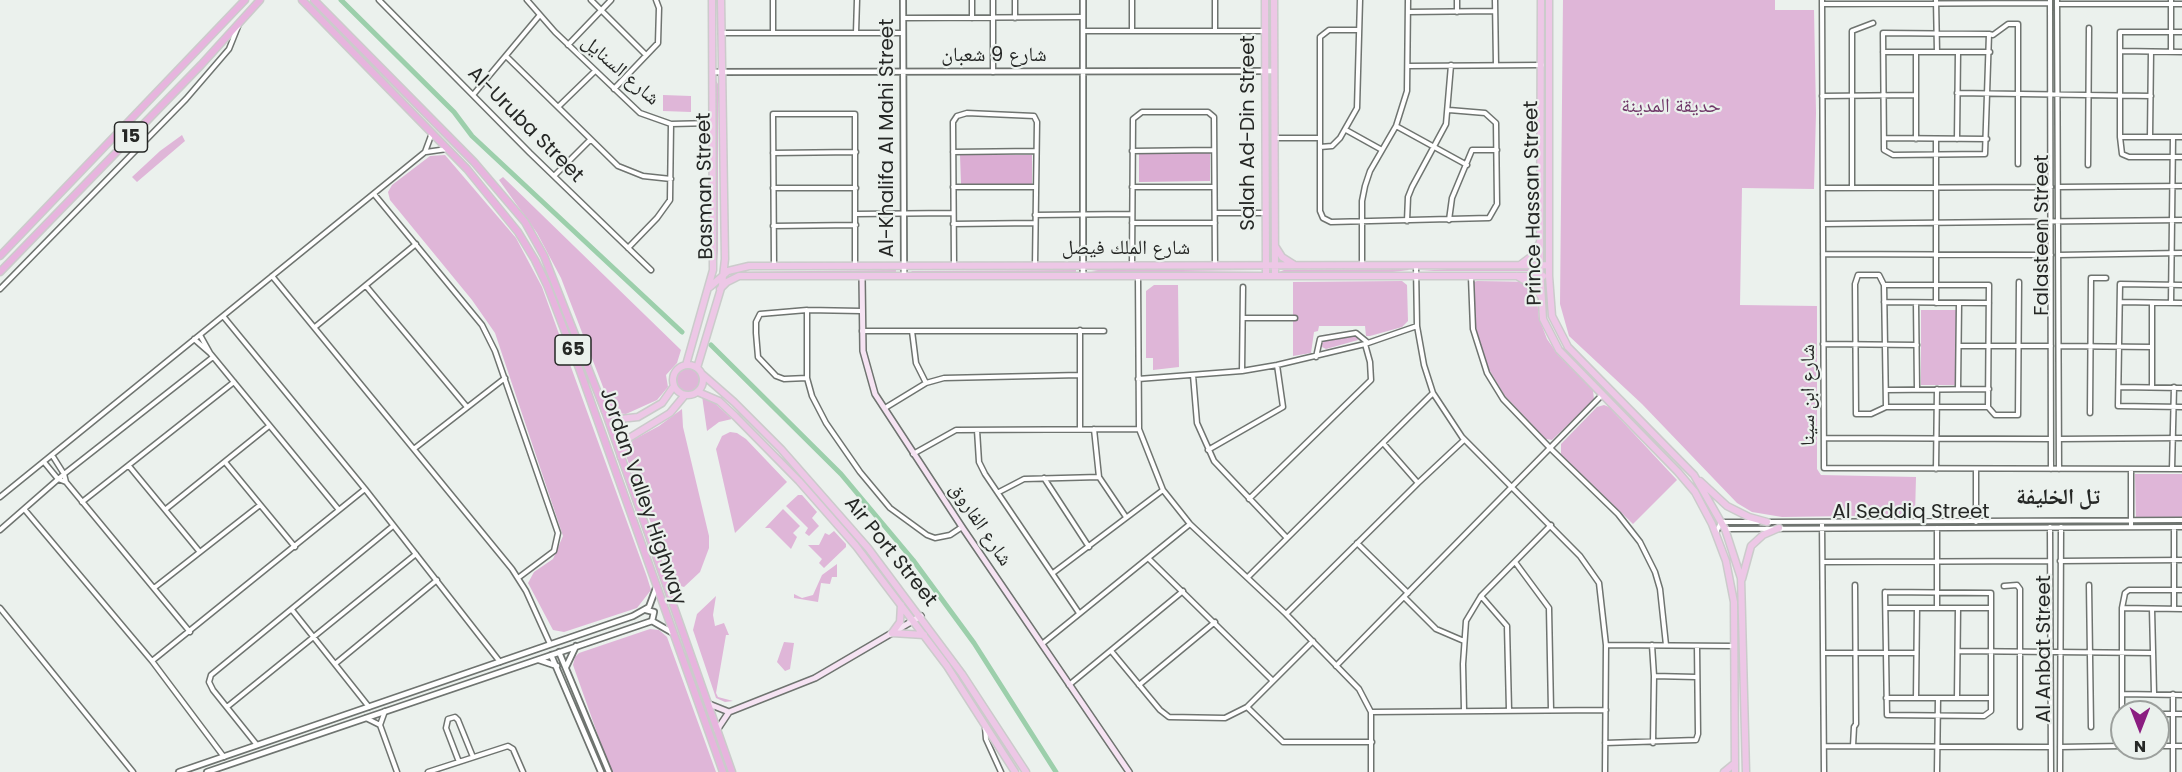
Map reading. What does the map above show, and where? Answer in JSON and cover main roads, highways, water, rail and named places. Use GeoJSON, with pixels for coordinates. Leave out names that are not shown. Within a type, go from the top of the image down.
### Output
{"type":"FeatureCollection","features":[{"type":"Feature","properties":{"kind":"highway","name":"15"},"geometry":{"type":"LineString","coordinates":[[0,256],[245,0]]}},
{"type":"Feature","properties":{"kind":"highway","name":"15"},"geometry":{"type":"LineString","coordinates":[[0,272],[201,65],[260,0]]}},
{"type":"Feature","properties":{"kind":"highway","name":"Jordan Valley Highway"},"geometry":{"type":"LineString","coordinates":[[302,0],[447,149],[518,232],[547,285],[723,772]]}},
{"type":"Feature","properties":{"kind":"highway","name":"Jordan Valley Highway"},"geometry":{"type":"LineString","coordinates":[[314,0],[320,3],[474,162],[510,203],[532,234],[556,282],[605,411],[732,772]]}},
{"type":"Feature","properties":{"kind":"highway"},"geometry":{"type":"LineString","coordinates":[[547,285],[556,282]]}},
{"type":"Feature","properties":{"kind":"highway"},"geometry":{"type":"LineString","coordinates":[[664,609],[673,605]]}},
{"type":"Feature","properties":{"kind":"main road","name":"Basman Street"},"geometry":{"type":"LineString","coordinates":[[686,365],[713,270],[712,0]]}},
{"type":"Feature","properties":{"kind":"main road","name":"Basman Street"},"geometry":{"type":"LineString","coordinates":[[699,371],[723,273],[721,0]]}},
{"type":"Feature","properties":{"kind":"main road","name":"Salah Ad-Din Street"},"geometry":{"type":"LineString","coordinates":[[1265,0],[1266,275]]}},
{"type":"Feature","properties":{"kind":"main road","name":"Salah Ad-Din Street"},"geometry":{"type":"LineString","coordinates":[[1274,0],[1275,275]]}},
{"type":"Feature","properties":{"kind":"main road","name":"Prince Hassan Street"},"geometry":{"type":"LineString","coordinates":[[1541,0],[1540,276],[1543,319],[1559,350],[1695,492],[1718,527],[1734,602],[1735,772]]}},
{"type":"Feature","properties":{"kind":"main road","name":"Prince Hassan Street"},"geometry":{"type":"LineString","coordinates":[[1549,0],[1549,265],[1552,316],[1563,341],[1694,475],[1718,527],[1741,583],[1747,772]]}},
{"type":"Feature","properties":{"kind":"main road"},"geometry":{"type":"LineString","coordinates":[[1519,266],[1532,256],[1540,241]]}},
{"type":"Feature","properties":{"kind":"main road"},"geometry":{"type":"LineString","coordinates":[[1275,246],[1287,261],[1299,266]]}},
{"type":"Feature","properties":{"kind":"main road","name":"شارع الملك فيصل"},"geometry":{"type":"LineString","coordinates":[[723,273],[749,266],[1549,265]]}},
{"type":"Feature","properties":{"kind":"main road"},"geometry":{"type":"LineString","coordinates":[[749,266],[749,276]]}},
{"type":"Feature","properties":{"kind":"main road"},"geometry":{"type":"LineString","coordinates":[[710,287],[723,273]]}},
{"type":"Feature","properties":{"kind":"main road","name":"شارع الملك فيصل"},"geometry":{"type":"LineString","coordinates":[[720,290],[734,278],[749,276],[1550,276]]}},
{"type":"Feature","properties":{"kind":"main road","name":"شارع الفاروق"},"geometry":{"type":"LineString","coordinates":[[862,276],[862,331],[867,372],[884,409],[1129,772]]}},
{"type":"Feature","properties":{"kind":"main road"},"geometry":{"type":"LineString","coordinates":[[1516,276],[1532,285],[1541,296]]}},
{"type":"Feature","properties":{"kind":"main road"},"geometry":{"type":"LineString","coordinates":[[605,411],[620,419],[638,417],[662,402],[674,386],[675,371],[686,365],[699,371],[702,384],[698,392],[685,395],[670,413],[629,438],[621,457]]}},
{"type":"Feature","properties":{"kind":"main road","name":"Air Port Street"},"geometry":{"type":"LineString","coordinates":[[699,371],[734,402],[803,472],[868,548],[921,616],[962,674],[1026,772]]}},
{"type":"Feature","properties":{"kind":"main road"},"geometry":{"type":"LineString","coordinates":[[674,386],[685,395]]}},
{"type":"Feature","properties":{"kind":"main road","name":"Air Port Street"},"geometry":{"type":"LineString","coordinates":[[698,392],[719,401],[777,457],[856,546],[924,635],[1015,772]]}},
{"type":"Feature","properties":{"kind":"main road"},"geometry":{"type":"LineString","coordinates":[[1694,475],[1727,506],[1749,517],[1767,522]]}},
{"type":"Feature","properties":{"kind":"main road"},"geometry":{"type":"LineString","coordinates":[[1741,583],[1751,546],[1763,535],[1779,528]]}},
{"type":"Feature","properties":{"kind":"main road"},"geometry":{"type":"LineString","coordinates":[[892,633],[900,622],[901,604]]}},
{"type":"Feature","properties":{"kind":"main road"},"geometry":{"type":"LineString","coordinates":[[717,730],[729,712],[815,678],[921,616]]}},
{"type":"Feature","properties":{"kind":"main road"},"geometry":{"type":"LineString","coordinates":[[892,633],[924,635]]}},
{"type":"Feature","properties":{"kind":"main road"},"geometry":{"type":"LineString","coordinates":[[709,704],[729,712]]}},
{"type":"Feature","properties":{"kind":"main road"},"geometry":{"type":"LineString","coordinates":[[1724,772],[1735,763]]}},
{"type":"Feature","properties":{"kind":"waterway"},"geometry":{"type":"LineString","coordinates":[[341,0],[454,112],[472,136],[682,332]]}},
{"type":"Feature","properties":{"kind":"waterway"},"geometry":{"type":"LineString","coordinates":[[711,345],[841,474],[913,560],[974,643],[1056,772]]}},
{"type":"Feature","properties":{"kind":"district","name":"تل الخليفة"},"geometry":{"type":"Point","coordinates":[2058,498]}},
{"type":"Feature","properties":{"kind":"park label","name":"حديقة المدينة"},"geometry":{"type":"Point","coordinates":[1671,107]}}]}
